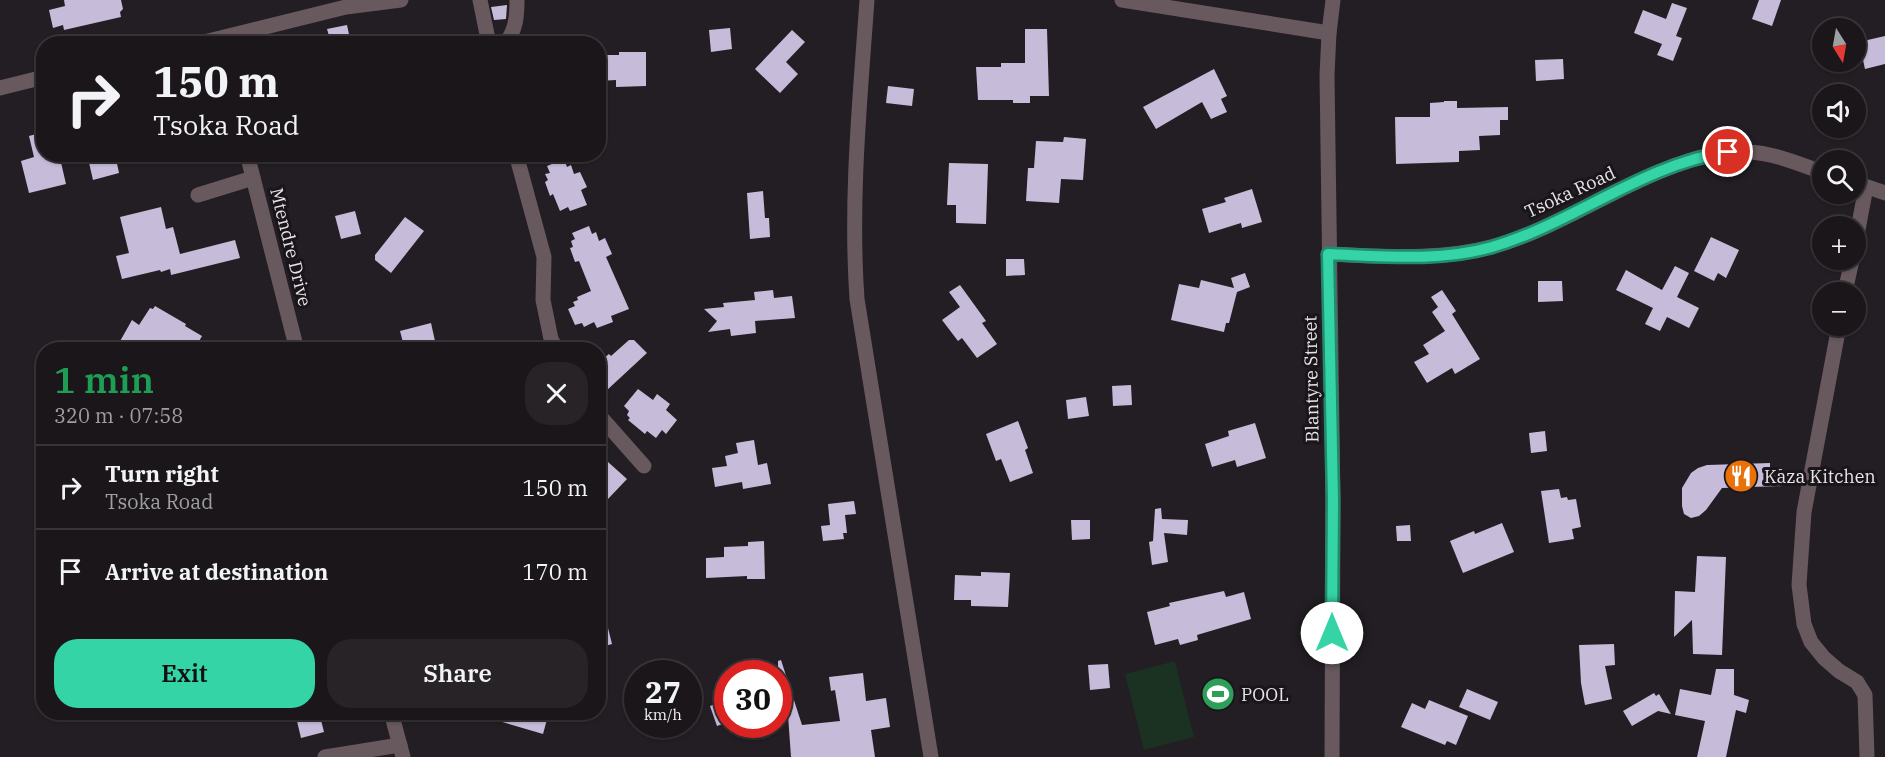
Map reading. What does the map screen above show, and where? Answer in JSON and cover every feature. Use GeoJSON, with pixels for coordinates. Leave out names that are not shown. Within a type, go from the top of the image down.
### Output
{"type":"FeatureCollection","features":[{"type":"Feature","properties":{"kind":"street"},"geometry":{"type":"LineString","coordinates":[[237,36],[346,7],[401,0]]}},
{"type":"Feature","properties":{"kind":"street"},"geometry":{"type":"LineString","coordinates":[[480,0],[487,36]]}},
{"type":"Feature","properties":{"kind":"street"},"geometry":{"type":"LineString","coordinates":[[511,36],[517,18],[517,0]]}},
{"type":"Feature","properties":{"kind":"street"},"geometry":{"type":"LineString","coordinates":[[867,0],[855,163],[854,250],[857,299],[931,757]]}},
{"type":"Feature","properties":{"kind":"street"},"geometry":{"type":"LineString","coordinates":[[1122,0],[1329,33]]}},
{"type":"Feature","properties":{"kind":"street","name":"Blantyre Street"},"geometry":{"type":"LineString","coordinates":[[1332,757],[1333,500],[1327,75],[1329,33],[1334,0]]}},
{"type":"Feature","properties":{"kind":"street"},"geometry":{"type":"LineString","coordinates":[[0,88],[36,79]]}},
{"type":"Feature","properties":{"kind":"street","name":"Tsoka Road"},"geometry":{"type":"LineString","coordinates":[[1328,254],[1428,256],[1450,255],[1491,247],[1532,232],[1662,170],[1710,154],[1750,152],[1812,169]]}},
{"type":"Feature","properties":{"kind":"street","name":"Mtendre Drive"},"geometry":{"type":"LineString","coordinates":[[249,162],[295,342]]}},
{"type":"Feature","properties":{"kind":"street"},"geometry":{"type":"LineString","coordinates":[[518,162],[544,256],[543,300],[553,342]]}},
{"type":"Feature","properties":{"kind":"street"},"geometry":{"type":"LineString","coordinates":[[198,195],[253,178]]}},
{"type":"Feature","properties":{"kind":"street"},"geometry":{"type":"LineString","coordinates":[[1866,187],[1885,193]]}},
{"type":"Feature","properties":{"kind":"street"},"geometry":{"type":"LineString","coordinates":[[1837,336],[1804,512],[1799,585],[1804,624],[1811,642],[1824,658],[1857,682],[1865,695],[1867,757]]}},
{"type":"Feature","properties":{"kind":"street"},"geometry":{"type":"LineString","coordinates":[[606,423],[644,466]]}},
{"type":"Feature","properties":{"kind":"street"},"geometry":{"type":"LineString","coordinates":[[325,757],[401,751],[394,720]]}},
{"type":"Feature","properties":{"kind":"green space"},"geometry":{"type":"Polygon","coordinates":[[[1175,661],[1194,737],[1144,750],[1125,674],[1175,661]]]}},
{"type":"Feature","properties":{"kind":"water","name":"POOL"},"geometry":{"type":"Polygon","coordinates":[[[1222,678],[1228,706],[1214,709],[1208,681],[1222,678]]]}},
{"type":"Feature","properties":{"kind":"building"},"geometry":{"type":"Polygon","coordinates":[[[64,0],[121,0],[123,9],[120,12],[121,17],[64,30],[63,25],[53,28],[49,10],[65,6],[64,0]]]}},
{"type":"Feature","properties":{"kind":"building"},"geometry":{"type":"Polygon","coordinates":[[[1759,0],[1781,0],[1772,26],[1752,19],[1759,0]]]}},
{"type":"Feature","properties":{"kind":"building"},"geometry":{"type":"Polygon","coordinates":[[[1672,3],[1687,8],[1676,36],[1682,38],[1673,61],[1657,55],[1662,44],[1634,33],[1643,10],[1666,19],[1672,3]]]}},
{"type":"Feature","properties":{"kind":"building"},"geometry":{"type":"Polygon","coordinates":[[[507,5],[506,19],[494,20],[491,7],[507,5]]]}},
{"type":"Feature","properties":{"kind":"building"},"geometry":{"type":"Polygon","coordinates":[[[347,25],[349,36],[329,36],[327,29],[347,25]]]}},
{"type":"Feature","properties":{"kind":"building"},"geometry":{"type":"Polygon","coordinates":[[[730,28],[732,49],[711,52],[709,30],[730,28]]]}},
{"type":"Feature","properties":{"kind":"building"},"geometry":{"type":"Polygon","coordinates":[[[1025,29],[1047,29],[1049,96],[1030,96],[1030,103],[1013,103],[1013,100],[978,100],[976,67],[1001,67],[1001,63],[1025,63],[1025,29]]]}},
{"type":"Feature","properties":{"kind":"building"},"geometry":{"type":"Polygon","coordinates":[[[792,30],[805,42],[786,62],[798,74],[780,93],[755,69],[792,30]]]}},
{"type":"Feature","properties":{"kind":"building"},"geometry":{"type":"Polygon","coordinates":[[[1885,36],[1885,64],[1866,69],[1866,40],[1885,36]]]}},
{"type":"Feature","properties":{"kind":"building"},"geometry":{"type":"Polygon","coordinates":[[[619,52],[646,52],[646,86],[616,87],[616,80],[606,81],[606,55],[619,55],[619,52]]]}},
{"type":"Feature","properties":{"kind":"building"},"geometry":{"type":"Polygon","coordinates":[[[1563,59],[1564,79],[1536,81],[1535,60],[1563,59]]]}},
{"type":"Feature","properties":{"kind":"building"},"geometry":{"type":"Polygon","coordinates":[[[1214,69],[1227,96],[1221,99],[1227,112],[1211,119],[1202,102],[1156,129],[1143,107],[1214,69]]]}},
{"type":"Feature","properties":{"kind":"building"},"geometry":{"type":"Polygon","coordinates":[[[888,86],[914,89],[912,106],[886,103],[888,86]]]}},
{"type":"Feature","properties":{"kind":"building"},"geometry":{"type":"Polygon","coordinates":[[[1457,101],[1457,108],[1508,107],[1508,120],[1500,120],[1500,135],[1479,136],[1480,150],[1459,151],[1459,162],[1396,164],[1395,117],[1430,117],[1430,103],[1457,101]]]}},
{"type":"Feature","properties":{"kind":"building"},"geometry":{"type":"Polygon","coordinates":[[[36,134],[36,162],[61,162],[66,184],[29,193],[21,161],[34,157],[29,136],[36,134]]]}},
{"type":"Feature","properties":{"kind":"building"},"geometry":{"type":"Polygon","coordinates":[[[1064,137],[1086,139],[1083,180],[1061,179],[1059,203],[1026,201],[1028,168],[1034,168],[1036,141],[1063,142],[1064,137]]]}},
{"type":"Feature","properties":{"kind":"building"},"geometry":{"type":"Polygon","coordinates":[[[89,162],[117,162],[119,173],[93,180],[89,162]]]}},
{"type":"Feature","properties":{"kind":"building"},"geometry":{"type":"Polygon","coordinates":[[[557,162],[565,162],[567,167],[571,165],[574,174],[580,172],[587,187],[581,190],[587,205],[570,211],[568,207],[560,211],[553,194],[550,196],[545,182],[548,180],[545,174],[550,173],[547,166],[557,162]]]}},
{"type":"Feature","properties":{"kind":"building"},"geometry":{"type":"Polygon","coordinates":[[[949,163],[988,164],[986,224],[956,223],[956,205],[947,205],[949,163]]]}},
{"type":"Feature","properties":{"kind":"building"},"geometry":{"type":"Polygon","coordinates":[[[1252,189],[1262,222],[1242,228],[1241,223],[1209,233],[1202,209],[1226,202],[1224,198],[1252,189]]]}},
{"type":"Feature","properties":{"kind":"building"},"geometry":{"type":"Polygon","coordinates":[[[763,191],[765,218],[769,218],[770,237],[750,239],[747,193],[763,191]]]}},
{"type":"Feature","properties":{"kind":"building"},"geometry":{"type":"Polygon","coordinates":[[[161,207],[166,229],[173,227],[180,254],[235,240],[240,258],[171,275],[170,269],[122,279],[116,256],[129,253],[120,217],[161,207]]]}},
{"type":"Feature","properties":{"kind":"building"},"geometry":{"type":"Polygon","coordinates":[[[355,211],[361,234],[341,239],[335,216],[355,211]]]}},
{"type":"Feature","properties":{"kind":"building"},"geometry":{"type":"Polygon","coordinates":[[[405,217],[424,231],[391,273],[375,260],[375,255],[405,217]]]}},
{"type":"Feature","properties":{"kind":"building"},"geometry":{"type":"Polygon","coordinates":[[[589,226],[592,234],[596,232],[599,241],[605,238],[612,254],[606,257],[629,309],[611,316],[613,322],[597,328],[594,322],[584,327],[582,323],[575,325],[568,309],[575,306],[573,302],[578,300],[577,297],[591,291],[579,261],[575,262],[570,248],[573,247],[571,241],[575,239],[572,233],[589,226]]]}},
{"type":"Feature","properties":{"kind":"building"},"geometry":{"type":"Polygon","coordinates":[[[1711,237],[1739,250],[1726,278],[1718,273],[1714,281],[1694,271],[1711,237]]]}},
{"type":"Feature","properties":{"kind":"building"},"geometry":{"type":"Polygon","coordinates":[[[1006,259],[1024,259],[1025,275],[1006,276],[1006,259]]]}},
{"type":"Feature","properties":{"kind":"building"},"geometry":{"type":"Polygon","coordinates":[[[1675,266],[1689,273],[1677,297],[1699,308],[1689,328],[1667,317],[1660,331],[1645,324],[1653,308],[1616,290],[1626,270],[1662,290],[1675,266]]]}},
{"type":"Feature","properties":{"kind":"building"},"geometry":{"type":"Polygon","coordinates":[[[1245,273],[1250,287],[1237,292],[1229,323],[1226,323],[1224,332],[1171,320],[1179,284],[1199,288],[1201,280],[1234,288],[1231,278],[1245,273]]]}},
{"type":"Feature","properties":{"kind":"building"},"geometry":{"type":"Polygon","coordinates":[[[1538,281],[1562,281],[1563,301],[1538,302],[1538,281]]]}},
{"type":"Feature","properties":{"kind":"building"},"geometry":{"type":"Polygon","coordinates":[[[960,285],[986,321],[982,323],[997,344],[977,358],[962,338],[958,341],[942,320],[960,307],[949,292],[960,285]]]}},
{"type":"Feature","properties":{"kind":"building"},"geometry":{"type":"Polygon","coordinates":[[[773,290],[774,298],[792,296],[795,318],[755,321],[756,333],[731,336],[730,329],[708,332],[717,321],[704,309],[724,307],[723,303],[755,300],[754,292],[773,290]]]}},
{"type":"Feature","properties":{"kind":"building"},"geometry":{"type":"Polygon","coordinates":[[[1442,290],[1456,311],[1452,314],[1480,359],[1455,374],[1452,368],[1427,383],[1414,362],[1429,354],[1423,345],[1445,331],[1432,312],[1438,307],[1431,297],[1442,290]]]}},
{"type":"Feature","properties":{"kind":"building"},"geometry":{"type":"Polygon","coordinates":[[[155,306],[186,324],[185,326],[202,336],[199,342],[120,342],[132,320],[139,325],[150,308],[153,309],[155,306]]]}},
{"type":"Feature","properties":{"kind":"building"},"geometry":{"type":"Polygon","coordinates":[[[431,323],[435,342],[403,342],[400,331],[431,323]]]}},
{"type":"Feature","properties":{"kind":"building"},"geometry":{"type":"Polygon","coordinates":[[[629,340],[634,340],[647,353],[606,391],[606,356],[609,354],[611,356],[629,340]]]}},
{"type":"Feature","properties":{"kind":"building"},"geometry":{"type":"Polygon","coordinates":[[[1131,385],[1132,405],[1113,406],[1112,386],[1131,385]]]}},
{"type":"Feature","properties":{"kind":"building"},"geometry":{"type":"Polygon","coordinates":[[[638,389],[653,400],[657,394],[670,404],[666,410],[677,420],[666,434],[662,430],[656,438],[647,431],[645,434],[628,420],[629,411],[624,406],[638,389]]]}},
{"type":"Feature","properties":{"kind":"building"},"geometry":{"type":"Polygon","coordinates":[[[1086,397],[1089,416],[1068,419],[1066,400],[1086,397]]]}},
{"type":"Feature","properties":{"kind":"building"},"geometry":{"type":"Polygon","coordinates":[[[1018,421],[1028,448],[1025,450],[1033,473],[1010,482],[1001,459],[996,461],[986,434],[1018,421]]]}},
{"type":"Feature","properties":{"kind":"building"},"geometry":{"type":"Polygon","coordinates":[[[1255,423],[1266,458],[1237,467],[1235,460],[1212,467],[1205,444],[1229,436],[1228,431],[1255,423]]]}},
{"type":"Feature","properties":{"kind":"building"},"geometry":{"type":"Polygon","coordinates":[[[1545,431],[1547,451],[1531,453],[1529,433],[1545,431]]]}},
{"type":"Feature","properties":{"kind":"building"},"geometry":{"type":"Polygon","coordinates":[[[754,440],[758,465],[767,463],[771,484],[743,489],[742,482],[715,487],[712,468],[727,466],[725,456],[738,453],[736,443],[754,440]]]}},
{"type":"Feature","properties":{"kind":"building"},"geometry":{"type":"Polygon","coordinates":[[[606,460],[627,479],[608,499],[606,497],[606,460]]]}},
{"type":"Feature","properties":{"kind":"building"},"geometry":{"type":"Polygon","coordinates":[[[1770,463],[1770,469],[1782,469],[1782,486],[1722,488],[1699,516],[1691,518],[1684,514],[1682,488],[1691,473],[1698,468],[1707,465],[1770,463]]]}},
{"type":"Feature","properties":{"kind":"building"},"geometry":{"type":"Polygon","coordinates":[[[1559,489],[1561,498],[1576,499],[1581,527],[1572,529],[1574,539],[1549,543],[1541,491],[1559,489]]]}},
{"type":"Feature","properties":{"kind":"building"},"geometry":{"type":"Polygon","coordinates":[[[854,501],[856,514],[845,515],[847,533],[843,533],[844,539],[823,541],[821,526],[830,525],[828,504],[854,501]]]}},
{"type":"Feature","properties":{"kind":"building"},"geometry":{"type":"Polygon","coordinates":[[[1161,508],[1162,519],[1188,520],[1187,535],[1164,533],[1168,562],[1152,565],[1149,542],[1153,541],[1155,509],[1161,508]]]}},
{"type":"Feature","properties":{"kind":"building"},"geometry":{"type":"Polygon","coordinates":[[[1071,520],[1090,520],[1090,539],[1072,540],[1071,520]]]}},
{"type":"Feature","properties":{"kind":"building"},"geometry":{"type":"Polygon","coordinates":[[[1502,523],[1514,552],[1463,573],[1450,541],[1502,523]]]}},
{"type":"Feature","properties":{"kind":"building"},"geometry":{"type":"Polygon","coordinates":[[[1410,525],[1411,541],[1397,541],[1396,526],[1410,525]]]}},
{"type":"Feature","properties":{"kind":"building"},"geometry":{"type":"Polygon","coordinates":[[[764,541],[765,579],[747,579],[747,576],[706,578],[706,558],[724,557],[724,547],[748,546],[748,542],[764,541]]]}},
{"type":"Feature","properties":{"kind":"building"},"geometry":{"type":"Polygon","coordinates":[[[1697,556],[1726,557],[1722,655],[1693,654],[1692,620],[1674,637],[1675,591],[1695,592],[1697,556]]]}},
{"type":"Feature","properties":{"kind":"building"},"geometry":{"type":"Polygon","coordinates":[[[981,572],[1010,573],[1008,607],[971,606],[971,600],[954,600],[955,575],[981,576],[981,572]]]}},
{"type":"Feature","properties":{"kind":"building"},"geometry":{"type":"Polygon","coordinates":[[[1224,591],[1226,597],[1244,592],[1251,619],[1197,635],[1198,640],[1180,645],[1178,639],[1155,645],[1147,612],[1170,606],[1169,603],[1224,591]]]}},
{"type":"Feature","properties":{"kind":"building"},"geometry":{"type":"Polygon","coordinates":[[[606,620],[612,644],[606,646],[606,620]]]}},
{"type":"Feature","properties":{"kind":"building"},"geometry":{"type":"Polygon","coordinates":[[[1614,644],[1615,665],[1605,666],[1612,699],[1585,705],[1579,645],[1614,644]]]}},
{"type":"Feature","properties":{"kind":"building"},"geometry":{"type":"Polygon","coordinates":[[[1108,664],[1110,688],[1090,690],[1088,665],[1108,664]]]}},
{"type":"Feature","properties":{"kind":"building"},"geometry":{"type":"Polygon","coordinates":[[[1716,669],[1734,669],[1734,695],[1749,700],[1746,713],[1736,710],[1726,757],[1697,757],[1705,721],[1675,715],[1680,689],[1711,695],[1716,669]]]}},
{"type":"Feature","properties":{"kind":"building"},"geometry":{"type":"Polygon","coordinates":[[[863,673],[866,701],[886,698],[890,727],[871,730],[875,757],[791,757],[792,694],[802,725],[840,721],[835,690],[831,691],[829,677],[863,673]]]}},
{"type":"Feature","properties":{"kind":"building"},"geometry":{"type":"Polygon","coordinates":[[[1467,689],[1498,702],[1490,720],[1459,707],[1467,689]]]}},
{"type":"Feature","properties":{"kind":"building"},"geometry":{"type":"Polygon","coordinates":[[[1654,693],[1656,696],[1659,694],[1671,714],[1658,711],[1632,726],[1623,711],[1654,693]]]}},
{"type":"Feature","properties":{"kind":"building"},"geometry":{"type":"Polygon","coordinates":[[[1429,700],[1468,716],[1456,745],[1447,741],[1445,745],[1401,727],[1412,703],[1425,709],[1429,700]]]}},
{"type":"Feature","properties":{"kind":"building"},"geometry":{"type":"Polygon","coordinates":[[[714,705],[714,717],[710,706],[714,705]]]}},
{"type":"Feature","properties":{"kind":"building"},"geometry":{"type":"Polygon","coordinates":[[[297,720],[321,720],[324,732],[301,738],[297,720]]]}},
{"type":"Feature","properties":{"kind":"building"},"geometry":{"type":"Polygon","coordinates":[[[496,720],[547,720],[543,734],[496,720]]]}},
{"type":"Feature","properties":{"kind":"place","name":"Kaza Kitchen"},"geometry":{"type":"Point","coordinates":[1741,476]}},
{"type":"Feature","properties":{"kind":"place","name":"POOL"},"geometry":{"type":"Point","coordinates":[1218,694]}},
{"type":"Feature","properties":{"kind":"route"},"geometry":{"type":"LineString","coordinates":[[1332,633],[1333,500],[1328,254],[1406,257],[1450,255],[1491,247],[1532,232],[1671,166],[1710,154],[1728,152]]}}]}
